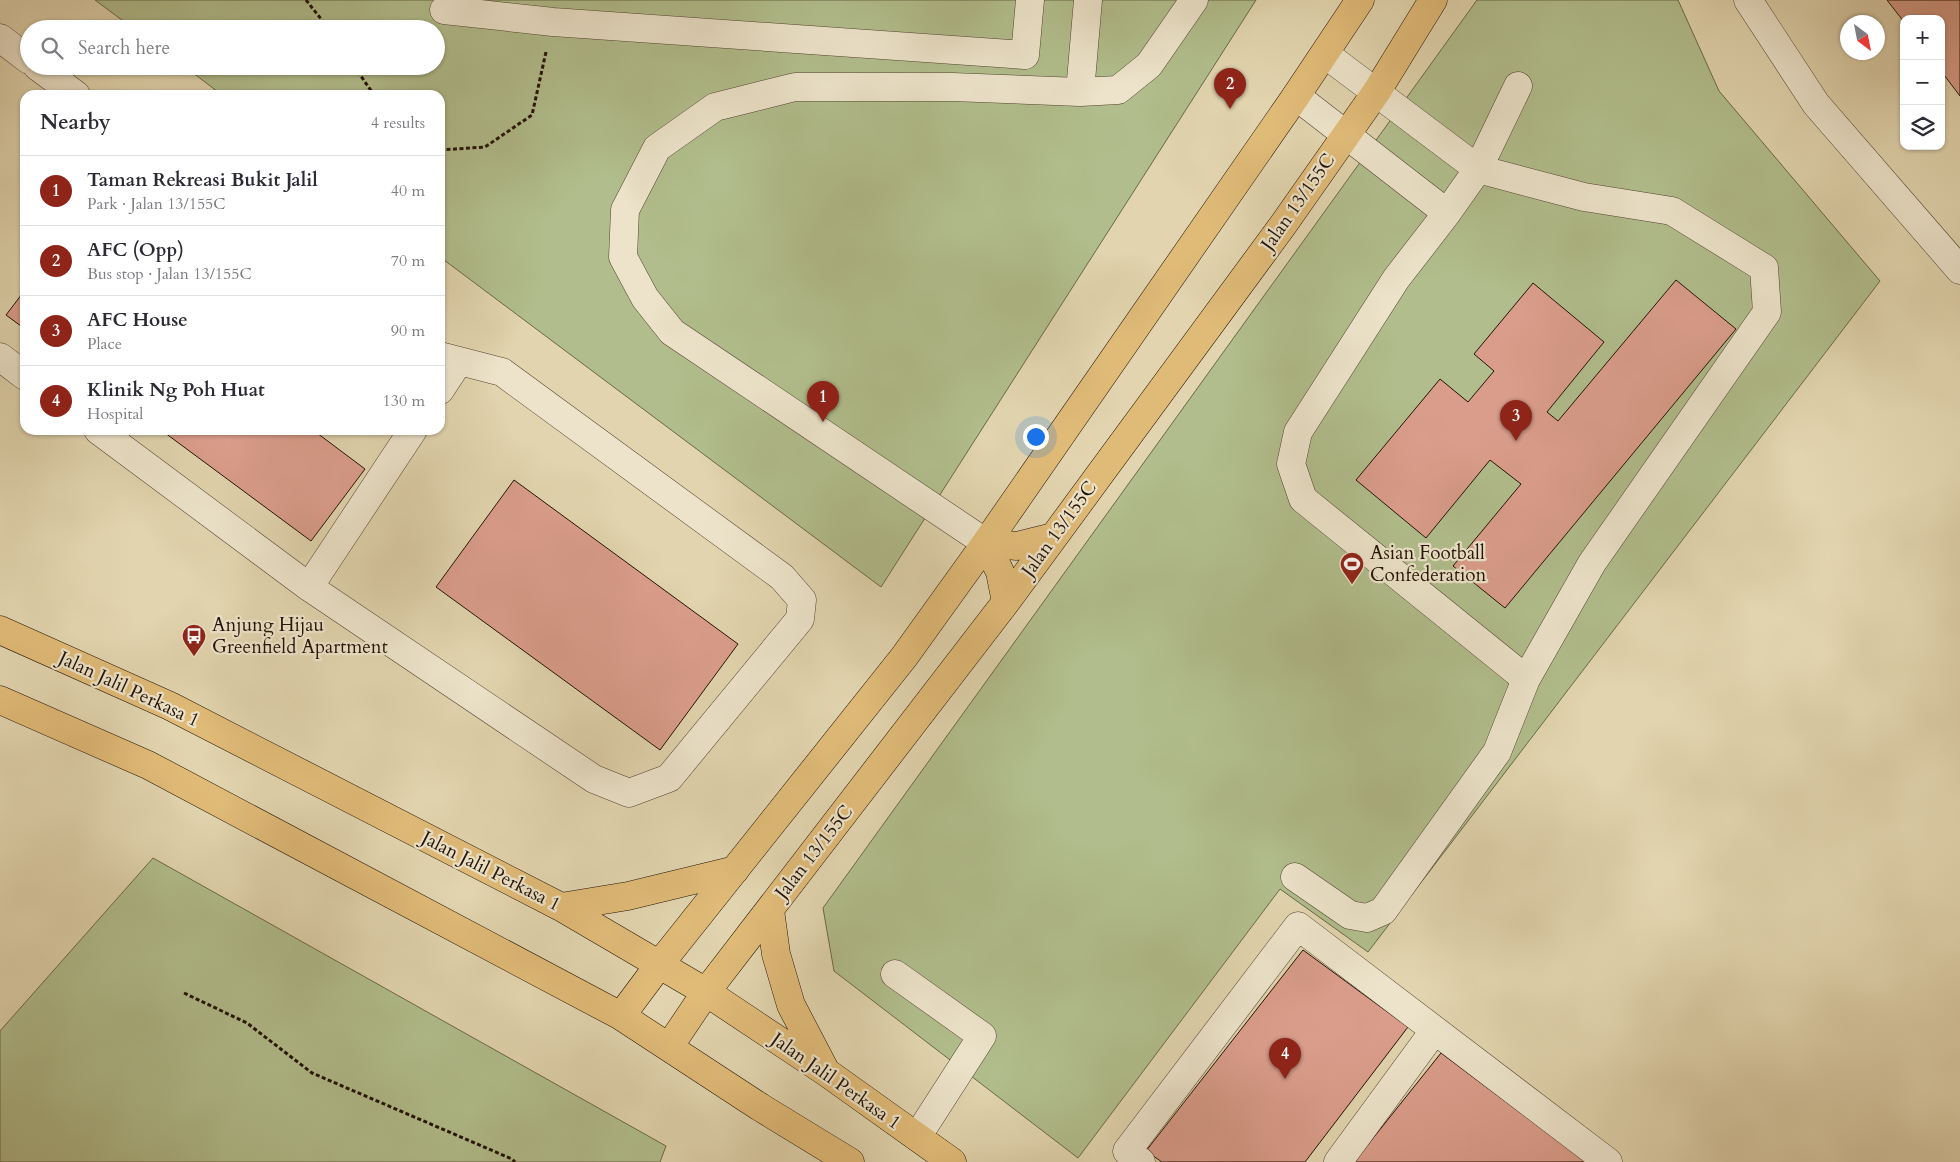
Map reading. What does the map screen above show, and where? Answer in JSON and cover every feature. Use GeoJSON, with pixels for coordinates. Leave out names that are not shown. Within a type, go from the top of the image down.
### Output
{"type":"FeatureCollection","features":[{"type":"Feature","properties":{"kind":"main road"},"geometry":{"type":"LineString","coordinates":[[621,1016],[659,965],[904,657],[986,543],[1325,54],[1360,0]]}},
{"type":"Feature","properties":{"kind":"main road","name":"Jalan 13/155C"},"geometry":{"type":"LineString","coordinates":[[669,1047],[706,992],[1006,602],[1283,225],[1377,91],[1433,0]]}},
{"type":"Feature","properties":{"kind":"main road"},"geometry":{"type":"LineString","coordinates":[[986,543],[1017,546],[1053,537]]}},
{"type":"Feature","properties":{"kind":"main road"},"geometry":{"type":"LineString","coordinates":[[986,543],[1000,572],[1006,602]]}},
{"type":"Feature","properties":{"kind":"main road","name":"Jalan Jalil Perkasa 1"},"geometry":{"type":"LineString","coordinates":[[0,630],[170,706],[561,907],[706,992],[826,1072],[952,1162]]}},
{"type":"Feature","properties":{"kind":"main road"},"geometry":{"type":"LineString","coordinates":[[0,700],[148,765],[621,1016],[850,1162]]}},
{"type":"Feature","properties":{"kind":"main road"},"geometry":{"type":"LineString","coordinates":[[561,907],[628,896],[734,870]]}},
{"type":"Feature","properties":{"kind":"main road"},"geometry":{"type":"LineString","coordinates":[[770,910],[776,954],[790,1005],[826,1072]]}},
{"type":"Feature","properties":{"kind":"street"},"geometry":{"type":"LineString","coordinates":[[444,10],[553,22],[1025,55],[1030,0]]}},
{"type":"Feature","properties":{"kind":"street"},"geometry":{"type":"LineString","coordinates":[[1080,92],[1088,0]]}},
{"type":"Feature","properties":{"kind":"street"},"geometry":{"type":"LineString","coordinates":[[986,543],[672,332],[645,298],[623,257],[625,210],[657,148],[715,107],[796,87],[952,87],[1080,92],[1118,90],[1149,65],[1194,0]]}},
{"type":"Feature","properties":{"kind":"street"},"geometry":{"type":"LineString","coordinates":[[1748,0],[1816,104],[1960,270]]}},
{"type":"Feature","properties":{"kind":"street"},"geometry":{"type":"LineString","coordinates":[[0,38],[20,53]]}},
{"type":"Feature","properties":{"kind":"street"},"geometry":{"type":"LineString","coordinates":[[1296,877],[1350,915],[1367,918],[1383,911],[1497,752],[1526,679],[1592,563],[1766,312],[1764,268],[1672,211],[1584,197],[1478,169],[1377,91],[1325,54]]}},
{"type":"Feature","properties":{"kind":"street"},"geometry":{"type":"LineString","coordinates":[[49,75],[69,90]]}},
{"type":"Feature","properties":{"kind":"street"},"geometry":{"type":"LineString","coordinates":[[1518,86],[1478,169],[1396,279],[1298,432],[1291,464],[1303,499],[1526,679]]}},
{"type":"Feature","properties":{"kind":"street"},"geometry":{"type":"LineString","coordinates":[[1296,96],[1447,213]]}},
{"type":"Feature","properties":{"kind":"street"},"geometry":{"type":"LineString","coordinates":[[0,357],[20,372]]}},
{"type":"Feature","properties":{"kind":"street"},"geometry":{"type":"LineString","coordinates":[[105,435],[309,587],[594,779],[629,793],[669,778],[800,619],[802,600],[782,577],[502,372],[450,358],[445,374]]}},
{"type":"Feature","properties":{"kind":"street"},"geometry":{"type":"LineString","coordinates":[[309,587],[410,435]]}},
{"type":"Feature","properties":{"kind":"street"},"geometry":{"type":"LineString","coordinates":[[1141,1162],[1128,1151],[1298,926],[1608,1162]]}},
{"type":"Feature","properties":{"kind":"street"},"geometry":{"type":"LineString","coordinates":[[895,974],[982,1036],[917,1137]]}},
{"type":"Feature","properties":{"kind":"street"},"geometry":{"type":"LineString","coordinates":[[1338,1162],[1434,1031]]}},
{"type":"Feature","properties":{"kind":"path"},"geometry":{"type":"LineString","coordinates":[[306,0],[322,20]]}},
{"type":"Feature","properties":{"kind":"path"},"geometry":{"type":"LineString","coordinates":[[445,150],[485,146],[532,115],[553,22]]}},
{"type":"Feature","properties":{"kind":"path"},"geometry":{"type":"LineString","coordinates":[[360,75],[371,90]]}},
{"type":"Feature","properties":{"kind":"path"},"geometry":{"type":"LineString","coordinates":[[184,992],[247,1024],[312,1073],[512,1158],[515,1162]]}},
{"type":"Feature","properties":{"kind":"green space"},"geometry":{"type":"Polygon","coordinates":[[[95,0],[1256,0],[881,587],[445,261],[445,90],[215,90],[196,75],[445,75],[445,20],[122,20],[95,0]]]}},
{"type":"Feature","properties":{"kind":"green space","name":"Asian Football Confederation"},"geometry":{"type":"Polygon","coordinates":[[[1477,0],[1678,0],[1719,91],[1880,281],[1368,952],[1280,889],[1078,1158],[834,971],[823,908],[1477,0]]]}},
{"type":"Feature","properties":{"kind":"green space"},"geometry":{"type":"Polygon","coordinates":[[[153,858],[666,1146],[660,1162],[0,1162],[0,1031],[153,858]]]}},
{"type":"Feature","properties":{"kind":"building"},"geometry":{"type":"Polygon","coordinates":[[[1887,0],[1960,0],[1960,96],[1945,76],[1945,15],[1900,15],[1900,17],[1887,0]]]}},
{"type":"Feature","properties":{"kind":"building"},"geometry":{"type":"Polygon","coordinates":[[[1676,280],[1736,329],[1505,608],[1453,566],[1521,484],[1490,460],[1426,538],[1356,480],[1440,379],[1468,402],[1494,371],[1474,354],[1533,283],[1604,342],[1547,412],[1558,421],[1676,280]]]}},
{"type":"Feature","properties":{"kind":"building"},"geometry":{"type":"Polygon","coordinates":[[[20,297],[20,325],[6,315],[20,297]]]}},
{"type":"Feature","properties":{"kind":"building"},"geometry":{"type":"Polygon","coordinates":[[[168,435],[320,435],[365,469],[311,541],[168,435]]]}},
{"type":"Feature","properties":{"kind":"building"},"geometry":{"type":"Polygon","coordinates":[[[514,480],[738,644],[660,750],[436,587],[514,480]]]}},
{"type":"Feature","properties":{"kind":"building"},"geometry":{"type":"Polygon","coordinates":[[[1303,950],[1408,1027],[1305,1162],[1162,1162],[1146,1151],[1303,950]]]}},
{"type":"Feature","properties":{"kind":"building"},"geometry":{"type":"Polygon","coordinates":[[[1441,1053],[1586,1162],[1354,1162],[1441,1053]]]}},
{"type":"Feature","properties":{"kind":"place","name":"AFC (Opp)"},"geometry":{"type":"Point","coordinates":[1230,109]}},
{"type":"Feature","properties":{"kind":"place","name":"Taman Rekreasi Bukit Jalil"},"geometry":{"type":"Point","coordinates":[823,422]}},
{"type":"Feature","properties":{"kind":"place","name":"AFC House"},"geometry":{"type":"Point","coordinates":[1516,441]}},
{"type":"Feature","properties":{"kind":"place","name":"Asian Football Confederation"},"geometry":{"type":"Point","coordinates":[1352,585]}},
{"type":"Feature","properties":{"kind":"place","name":"Anjung Hijau Greenfield Apartment"},"geometry":{"type":"Point","coordinates":[194,657]}},
{"type":"Feature","properties":{"kind":"place","name":"Klinik Ng Poh Huat"},"geometry":{"type":"Point","coordinates":[1285,1079]}}]}
